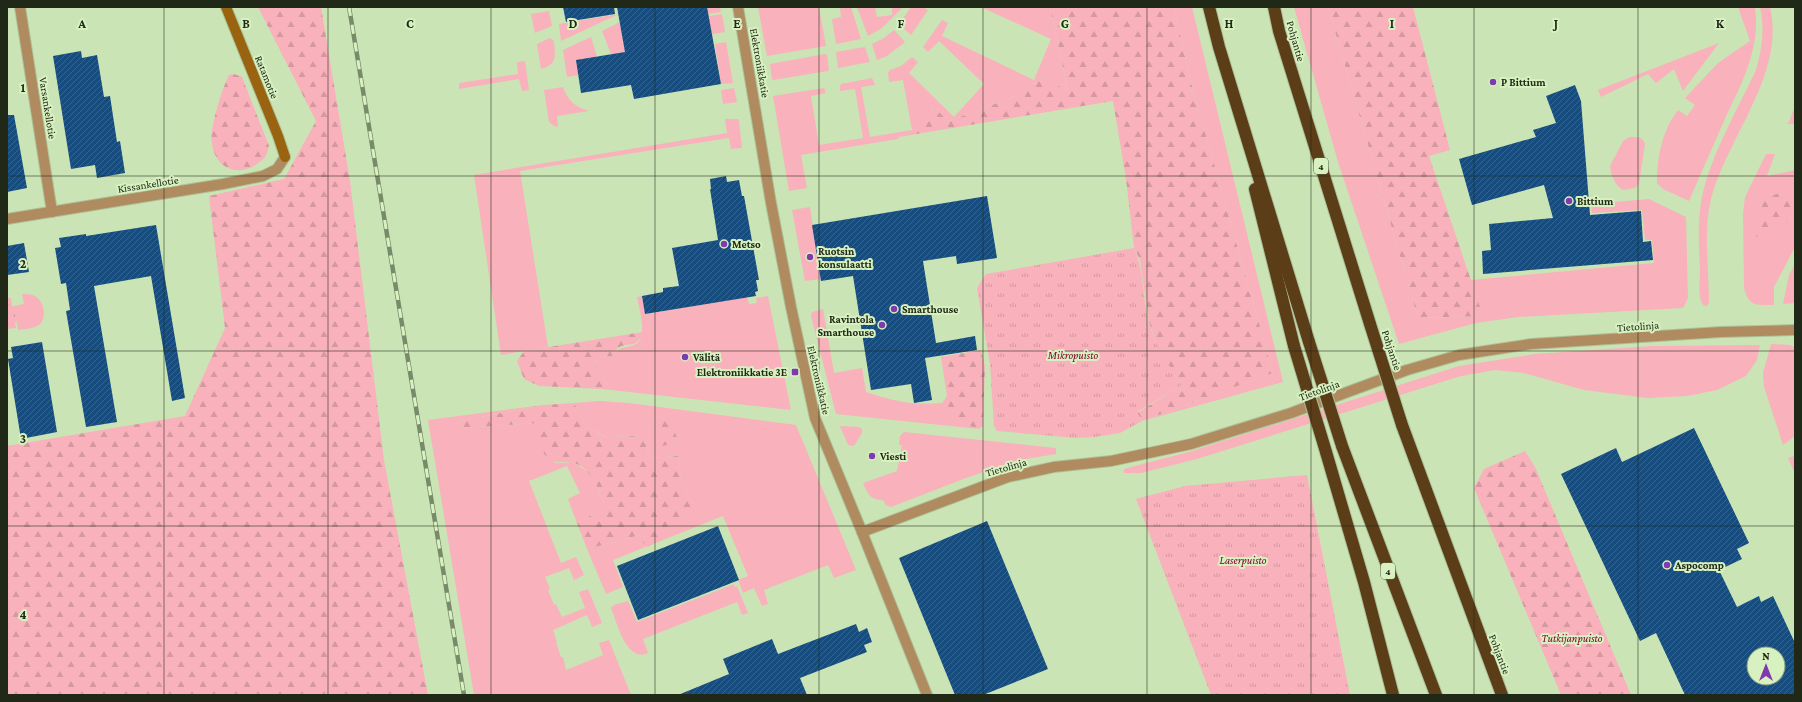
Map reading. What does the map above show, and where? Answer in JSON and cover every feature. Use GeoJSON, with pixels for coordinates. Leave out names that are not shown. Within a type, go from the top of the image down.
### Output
{"type":"FeatureCollection","features":[{"type":"Feature","properties":{"kind":"highway","name":"4"},"geometry":{"type":"LineString","coordinates":[[1209,7],[1219,47],[1342,446],[1436,695]]}},
{"type":"Feature","properties":{"kind":"highway","name":"Pohjantie"},"geometry":{"type":"LineString","coordinates":[[1274,7],[1280,31],[1402,425],[1502,695]]}},
{"type":"Feature","properties":{"kind":"highway"},"geometry":{"type":"LineString","coordinates":[[1219,47],[1294,346],[1364,582],[1392,695]]}},
{"type":"Feature","properties":{"kind":"highway"},"geometry":{"type":"LineString","coordinates":[[1472,617],[1510,695]]}},
{"type":"Feature","properties":{"kind":"street","name":"Varsankellotie"},"geometry":{"type":"LineString","coordinates":[[20,7],[52,212]]}},
{"type":"Feature","properties":{"kind":"street","name":"Ratamotie"},"geometry":{"type":"LineString","coordinates":[[226,7],[285,157]]}},
{"type":"Feature","properties":{"kind":"street","name":"Elektroniikkatie"},"geometry":{"type":"LineString","coordinates":[[738,7],[771,203],[791,307],[815,418],[927,695]]}},
{"type":"Feature","properties":{"kind":"street","name":"Kissankellotie"},"geometry":{"type":"LineString","coordinates":[[7,219],[223,184],[263,176],[277,169],[285,157]]}},
{"type":"Feature","properties":{"kind":"street","name":"Tietolinja"},"geometry":{"type":"LineString","coordinates":[[862,532],[1008,477],[1054,467],[1111,461],[1191,444],[1291,412],[1407,370],[1459,355],[1531,344],[1721,332],[1795,330]]}},
{"type":"Feature","properties":{"kind":"green space"},"geometry":{"type":"Polygon","coordinates":[[[258,7],[321,7],[350,181],[384,460],[428,695],[7,695],[7,446],[185,416],[225,328],[209,196],[284,179],[316,121],[258,7]]]}},
{"type":"Feature","properties":{"kind":"green space"},"geometry":{"type":"Polygon","coordinates":[[[707,7],[720,7],[721,12],[708,14],[707,7]]]}},
{"type":"Feature","properties":{"kind":"green space"},"geometry":{"type":"Polygon","coordinates":[[[758,7],[819,7],[826,46],[767,56],[758,7]]]}},
{"type":"Feature","properties":{"kind":"green space"},"geometry":{"type":"Polygon","coordinates":[[[840,7],[851,7],[861,39],[836,44],[832,19],[841,17],[840,7]]]}},
{"type":"Feature","properties":{"kind":"green space"},"geometry":{"type":"Polygon","coordinates":[[[857,7],[875,7],[877,17],[892,15],[892,7],[903,7],[882,28],[868,36],[857,7]]]}},
{"type":"Feature","properties":{"kind":"green space"},"geometry":{"type":"Polygon","coordinates":[[[911,7],[923,7],[928,10],[911,35],[899,24],[911,7]]]}},
{"type":"Feature","properties":{"kind":"green space"},"geometry":{"type":"Polygon","coordinates":[[[981,7],[1050,7],[1068,92],[1043,78],[1011,98],[949,121],[933,108],[918,129],[899,137],[898,139],[801,155],[807,188],[789,191],[773,96],[824,88],[826,93],[811,96],[819,145],[863,138],[855,89],[840,91],[840,87],[841,84],[872,78],[875,85],[861,87],[870,137],[912,130],[903,80],[889,82],[888,73],[890,70],[901,66],[912,57],[918,62],[909,73],[954,117],[984,84],[939,41],[928,52],[923,47],[942,20],[948,23],[942,36],[1034,80],[1051,39],[981,7]]]}},
{"type":"Feature","properties":{"kind":"green space"},"geometry":{"type":"Polygon","coordinates":[[[1050,7],[1174,7],[1190,79],[1273,373],[1142,421],[1137,413],[1182,385],[1160,354],[1149,322],[1140,260],[1134,248],[1126,179],[1113,101],[899,137],[918,129],[919,121],[934,108],[949,121],[1011,98],[1043,78],[1068,91],[1050,7]]]}},
{"type":"Feature","properties":{"kind":"green space"},"geometry":{"type":"Polygon","coordinates":[[[1174,7],[1192,7],[1283,382],[1142,421],[1273,373],[1190,79],[1174,7]]]}},
{"type":"Feature","properties":{"kind":"green space"},"geometry":{"type":"Polygon","coordinates":[[[1294,7],[1328,7],[1418,318],[1482,316],[1471,280],[1654,263],[1652,240],[1645,240],[1642,210],[1592,213],[1591,204],[1649,199],[1686,217],[1688,298],[1683,308],[1518,317],[1476,323],[1399,344],[1338,162],[1294,7]]]}},
{"type":"Feature","properties":{"kind":"green space"},"geometry":{"type":"Polygon","coordinates":[[[1328,7],[1413,7],[1450,150],[1429,156],[1483,316],[1418,318],[1328,7]]]}},
{"type":"Feature","properties":{"kind":"green space"},"geometry":{"type":"Polygon","coordinates":[[[1738,7],[1755,8],[1755,38],[1752,53],[1748,67],[1689,201],[1663,189],[1657,183],[1659,154],[1664,135],[1678,110],[1687,116],[1695,105],[1685,98],[1718,63],[1750,41],[1738,7]]]}},
{"type":"Feature","properties":{"kind":"green space"},"geometry":{"type":"Polygon","coordinates":[[[1760,7],[1770,7],[1773,32],[1770,57],[1763,81],[1729,152],[1711,199],[1707,224],[1709,302],[1707,306],[1704,306],[1700,298],[1699,289],[1700,206],[1706,180],[1718,148],[1756,70],[1762,39],[1762,15],[1760,7]]]}},
{"type":"Feature","properties":{"kind":"green space"},"geometry":{"type":"Polygon","coordinates":[[[549,11],[552,26],[535,33],[531,14],[549,11]]]}},
{"type":"Feature","properties":{"kind":"green space"},"geometry":{"type":"Polygon","coordinates":[[[619,14],[561,41],[559,24],[619,14]]]}},
{"type":"Feature","properties":{"kind":"green space"},"geometry":{"type":"Polygon","coordinates":[[[722,14],[725,32],[701,36],[698,18],[722,14]]]}},
{"type":"Feature","properties":{"kind":"green space"},"geometry":{"type":"Polygon","coordinates":[[[620,22],[658,47],[611,54],[602,31],[620,22]]]}},
{"type":"Feature","properties":{"kind":"green space"},"geometry":{"type":"Polygon","coordinates":[[[894,30],[905,42],[887,56],[877,60],[872,44],[884,38],[894,30]]]}},
{"type":"Feature","properties":{"kind":"green space"},"geometry":{"type":"Polygon","coordinates":[[[591,37],[597,57],[579,75],[567,77],[563,50],[591,37]]]}},
{"type":"Feature","properties":{"kind":"green space"},"geometry":{"type":"Polygon","coordinates":[[[550,38],[554,41],[554,59],[550,65],[541,69],[537,44],[550,38]]]}},
{"type":"Feature","properties":{"kind":"green space"},"geometry":{"type":"Polygon","coordinates":[[[726,42],[733,83],[721,84],[715,44],[726,42]]]}},
{"type":"Feature","properties":{"kind":"green space"},"geometry":{"type":"Polygon","coordinates":[[[1719,43],[1683,91],[1674,69],[1656,83],[1648,74],[1601,97],[1598,90],[1719,43]]]}},
{"type":"Feature","properties":{"kind":"green space"},"geometry":{"type":"Polygon","coordinates":[[[865,47],[870,62],[838,68],[836,52],[865,47]]]}},
{"type":"Feature","properties":{"kind":"green space"},"geometry":{"type":"Polygon","coordinates":[[[825,54],[827,55],[828,71],[772,79],[770,64],[825,54]]]}},
{"type":"Feature","properties":{"kind":"green space"},"geometry":{"type":"Polygon","coordinates":[[[525,61],[529,90],[522,91],[519,79],[459,89],[459,83],[518,74],[517,62],[525,61]]]}},
{"type":"Feature","properties":{"kind":"green space"},"geometry":{"type":"Polygon","coordinates":[[[234,74],[242,77],[269,146],[265,157],[257,164],[241,170],[233,170],[220,162],[215,154],[212,144],[212,129],[220,99],[229,75],[234,74]]]}},
{"type":"Feature","properties":{"kind":"green space"},"geometry":{"type":"Polygon","coordinates":[[[563,87],[567,96],[573,103],[580,108],[589,111],[557,116],[558,127],[549,122],[544,90],[563,87]]]}},
{"type":"Feature","properties":{"kind":"green space"},"geometry":{"type":"Polygon","coordinates":[[[734,88],[737,102],[723,104],[721,90],[734,88]]]}},
{"type":"Feature","properties":{"kind":"green space"},"geometry":{"type":"Polygon","coordinates":[[[1795,106],[1795,124],[1788,124],[1795,106]]]}},
{"type":"Feature","properties":{"kind":"green space"},"geometry":{"type":"Polygon","coordinates":[[[725,119],[738,119],[742,148],[731,149],[729,138],[520,171],[548,347],[501,355],[474,175],[727,133],[725,119]]]}},
{"type":"Feature","properties":{"kind":"green space"},"geometry":{"type":"Polygon","coordinates":[[[1629,137],[1641,138],[1645,144],[1639,184],[1635,188],[1623,190],[1614,180],[1610,166],[1623,141],[1629,137]]]}},
{"type":"Feature","properties":{"kind":"green space"},"geometry":{"type":"Polygon","coordinates":[[[1766,154],[1775,154],[1767,176],[1795,170],[1795,247],[1774,287],[1774,305],[1758,305],[1754,304],[1748,299],[1744,288],[1743,213],[1745,197],[1766,154]]]}},
{"type":"Feature","properties":{"kind":"green space"},"geometry":{"type":"Polygon","coordinates":[[[1795,187],[1795,217],[1755,242],[1763,199],[1795,187]]]}},
{"type":"Feature","properties":{"kind":"green space"},"geometry":{"type":"Polygon","coordinates":[[[810,207],[821,279],[805,281],[792,210],[810,207]]]}},
{"type":"Feature","properties":{"kind":"green space","name":"Mikropuisto"},"geometry":{"type":"Polygon","coordinates":[[[1134,248],[1138,257],[1147,314],[1155,341],[1182,385],[1137,412],[1142,421],[1120,433],[1076,438],[997,431],[994,426],[990,364],[977,288],[986,274],[1134,248]]]}},
{"type":"Feature","properties":{"kind":"green space"},"geometry":{"type":"Polygon","coordinates":[[[1795,264],[1795,303],[1783,304],[1789,275],[1795,264]]]}},
{"type":"Feature","properties":{"kind":"green space"},"geometry":{"type":"Polygon","coordinates":[[[22,294],[32,295],[38,299],[43,307],[44,316],[43,320],[37,326],[18,330],[14,306],[24,304],[22,294]]]}},
{"type":"Feature","properties":{"kind":"green space"},"geometry":{"type":"Polygon","coordinates":[[[642,296],[646,314],[747,297],[749,304],[757,303],[756,298],[768,296],[791,410],[602,389],[608,384],[595,364],[598,357],[612,356],[619,349],[632,346],[640,340],[642,335],[642,322],[637,297],[642,296]]]}},
{"type":"Feature","properties":{"kind":"green space"},"geometry":{"type":"Polygon","coordinates":[[[7,298],[11,298],[12,306],[14,306],[17,321],[15,322],[16,328],[7,329],[7,298]]]}},
{"type":"Feature","properties":{"kind":"green space"},"geometry":{"type":"Polygon","coordinates":[[[823,309],[834,373],[862,368],[866,392],[904,402],[921,404],[942,403],[943,411],[961,423],[979,429],[836,414],[811,316],[812,312],[823,309]]]}},
{"type":"Feature","properties":{"kind":"green space"},"geometry":{"type":"Polygon","coordinates":[[[643,332],[638,341],[618,348],[612,356],[598,357],[595,364],[608,384],[602,389],[539,386],[524,379],[517,361],[524,351],[643,332]]]}},
{"type":"Feature","properties":{"kind":"green space"},"geometry":{"type":"Polygon","coordinates":[[[1771,344],[1790,345],[1795,348],[1795,436],[1783,445],[1764,387],[1763,373],[1771,344]]]}},
{"type":"Feature","properties":{"kind":"green space"},"geometry":{"type":"Polygon","coordinates":[[[1760,345],[1757,360],[1746,376],[1717,390],[1687,396],[1648,398],[1584,390],[1524,373],[1495,370],[1461,376],[1197,459],[1141,473],[1124,473],[1124,469],[1192,451],[1459,366],[1535,354],[1652,346],[1760,345]]]}},
{"type":"Feature","properties":{"kind":"green space"},"geometry":{"type":"Polygon","coordinates":[[[981,350],[985,366],[983,426],[979,429],[961,423],[942,411],[942,403],[947,396],[941,357],[981,350]]]}},
{"type":"Feature","properties":{"kind":"green space"},"geometry":{"type":"Polygon","coordinates":[[[600,401],[629,403],[796,425],[856,570],[834,578],[828,565],[764,590],[768,604],[762,606],[754,588],[743,593],[738,580],[748,576],[723,516],[613,560],[623,587],[606,594],[587,549],[636,536],[694,506],[682,483],[678,456],[649,458],[644,436],[607,437],[586,427],[574,403],[600,401]],[[653,418],[660,432],[661,446],[678,444],[653,418]]]}},
{"type":"Feature","properties":{"kind":"green space"},"geometry":{"type":"Polygon","coordinates":[[[574,403],[586,427],[606,437],[644,436],[649,458],[678,456],[682,483],[694,506],[694,517],[648,547],[636,536],[587,549],[577,523],[606,507],[594,481],[585,469],[580,465],[573,463],[556,462],[544,454],[538,423],[463,428],[460,421],[543,405],[574,403]]]}},
{"type":"Feature","properties":{"kind":"green space"},"geometry":{"type":"Polygon","coordinates":[[[543,405],[460,421],[463,428],[538,423],[555,463],[574,463],[591,474],[606,507],[577,523],[568,499],[580,493],[567,466],[529,481],[561,563],[576,557],[584,575],[574,580],[569,568],[545,577],[554,605],[556,604],[562,617],[585,608],[579,592],[588,589],[602,623],[592,627],[587,615],[553,630],[566,670],[603,655],[599,643],[609,640],[631,695],[474,695],[428,420],[543,405]]]}},
{"type":"Feature","properties":{"kind":"green space"},"geometry":{"type":"Polygon","coordinates":[[[653,418],[660,419],[671,425],[679,444],[660,446],[660,432],[653,418]]]}},
{"type":"Feature","properties":{"kind":"green space"},"geometry":{"type":"Polygon","coordinates":[[[840,426],[859,427],[862,429],[862,433],[854,446],[848,445],[840,426]]]}},
{"type":"Feature","properties":{"kind":"green space"},"geometry":{"type":"Polygon","coordinates":[[[904,432],[1056,448],[1056,454],[1020,460],[966,478],[891,507],[886,505],[883,500],[872,498],[863,483],[897,471],[902,445],[899,445],[900,436],[904,432]]]}},
{"type":"Feature","properties":{"kind":"green space","name":"Tutkijanpuisto"},"geometry":{"type":"Polygon","coordinates":[[[1525,451],[1535,467],[1631,695],[1561,695],[1474,488],[1484,469],[1525,451]]]}},
{"type":"Feature","properties":{"kind":"green space"},"geometry":{"type":"Polygon","coordinates":[[[1795,456],[1795,474],[1788,458],[1795,456]]]}},
{"type":"Feature","properties":{"kind":"green space","name":"Laserpuisto"},"geometry":{"type":"Polygon","coordinates":[[[1307,475],[1350,695],[1211,695],[1136,499],[1185,486],[1307,475]]]}},
{"type":"Feature","properties":{"kind":"green space"},"geometry":{"type":"Polygon","coordinates":[[[734,584],[735,587],[737,586],[748,613],[742,615],[737,602],[643,639],[648,653],[640,655],[628,647],[611,608],[614,605],[628,601],[637,622],[734,584]]]}},
{"type":"Feature","properties":{"kind":"building"},"geometry":{"type":"Polygon","coordinates":[[[563,7],[614,7],[615,14],[566,22],[563,7]]]}},
{"type":"Feature","properties":{"kind":"building"},"geometry":{"type":"Polygon","coordinates":[[[617,7],[707,7],[721,84],[634,99],[631,85],[581,93],[576,60],[625,52],[617,7]]]}},
{"type":"Feature","properties":{"kind":"building"},"geometry":{"type":"Polygon","coordinates":[[[81,51],[82,58],[97,55],[104,97],[110,96],[117,142],[120,141],[125,173],[97,178],[95,165],[71,169],[53,56],[81,51]]]}},
{"type":"Feature","properties":{"kind":"building","name":"Bittium"},"geometry":{"type":"Polygon","coordinates":[[[1575,85],[1581,101],[1590,215],[1641,211],[1643,242],[1651,241],[1653,260],[1483,274],[1482,251],[1491,250],[1489,224],[1553,218],[1544,185],[1472,205],[1459,159],[1536,137],[1533,130],[1556,123],[1546,96],[1575,85]]]}},
{"type":"Feature","properties":{"kind":"building"},"geometry":{"type":"Polygon","coordinates":[[[7,115],[14,115],[27,188],[7,192],[7,115]]]}},
{"type":"Feature","properties":{"kind":"building","name":"Metso"},"geometry":{"type":"Polygon","coordinates":[[[726,176],[727,182],[739,180],[742,196],[744,196],[759,280],[756,280],[758,291],[755,292],[756,296],[645,314],[642,296],[663,292],[663,288],[679,286],[672,248],[718,240],[710,189],[710,179],[726,176]]]}},
{"type":"Feature","properties":{"kind":"building","name":"Smarthouse"},"geometry":{"type":"Polygon","coordinates":[[[987,196],[997,258],[957,264],[956,256],[923,261],[936,343],[975,336],[977,350],[925,358],[932,400],[914,403],[911,384],[871,390],[853,276],[821,281],[812,225],[987,196]]]}},
{"type":"Feature","properties":{"kind":"building"},"geometry":{"type":"Polygon","coordinates":[[[156,225],[185,398],[172,401],[151,276],[94,286],[117,422],[86,427],[66,311],[70,310],[66,283],[61,284],[55,248],[61,247],[59,238],[86,234],[86,236],[156,225]]]}},
{"type":"Feature","properties":{"kind":"building"},"geometry":{"type":"Polygon","coordinates":[[[24,243],[29,272],[7,275],[7,246],[24,243]]]}},
{"type":"Feature","properties":{"kind":"building"},"geometry":{"type":"Polygon","coordinates":[[[42,342],[57,432],[21,439],[8,359],[13,358],[11,347],[42,342]]]}},
{"type":"Feature","properties":{"kind":"building","name":"Aspocomp"},"geometry":{"type":"Polygon","coordinates":[[[1694,428],[1749,543],[1737,549],[1742,559],[1719,570],[1737,607],[1759,596],[1761,602],[1773,596],[1795,643],[1795,695],[1685,695],[1656,633],[1640,641],[1561,474],[1616,448],[1622,462],[1694,428]]]}},
{"type":"Feature","properties":{"kind":"building"},"geometry":{"type":"Polygon","coordinates":[[[987,521],[1048,669],[983,695],[955,695],[899,558],[987,521]]]}},
{"type":"Feature","properties":{"kind":"building"},"geometry":{"type":"Polygon","coordinates":[[[718,526],[739,580],[638,620],[617,566],[718,526]]]}},
{"type":"Feature","properties":{"kind":"building"},"geometry":{"type":"Polygon","coordinates":[[[856,624],[859,632],[867,628],[872,642],[864,645],[867,652],[800,678],[807,695],[678,695],[729,674],[723,659],[772,639],[778,654],[856,624]]]}},
{"type":"Feature","properties":{"kind":"railway"},"geometry":{"type":"LineString","coordinates":[[349,7],[464,695]]}},
{"type":"Feature","properties":{"kind":"place","name":"P Bittium"},"geometry":{"type":"Point","coordinates":[1493,82]}},
{"type":"Feature","properties":{"kind":"place","name":"Bittium"},"geometry":{"type":"Point","coordinates":[1569,201]}},
{"type":"Feature","properties":{"kind":"place","name":"Metso"},"geometry":{"type":"Point","coordinates":[724,244]}},
{"type":"Feature","properties":{"kind":"place","name":"Ruotsin konsulaatti"},"geometry":{"type":"Point","coordinates":[810,257]}},
{"type":"Feature","properties":{"kind":"place","name":"Smarthouse"},"geometry":{"type":"Point","coordinates":[894,309]}},
{"type":"Feature","properties":{"kind":"place","name":"Ravintola Smarthouse"},"geometry":{"type":"Point","coordinates":[882,325]}},
{"type":"Feature","properties":{"kind":"place","name":"Välitä"},"geometry":{"type":"Point","coordinates":[685,357]}},
{"type":"Feature","properties":{"kind":"place","name":"Elektroniikkatie 3E"},"geometry":{"type":"Point","coordinates":[795,372]}},
{"type":"Feature","properties":{"kind":"place","name":"Viesti"},"geometry":{"type":"Point","coordinates":[872,456]}},
{"type":"Feature","properties":{"kind":"place","name":"Aspocomp"},"geometry":{"type":"Point","coordinates":[1667,565]}}]}
